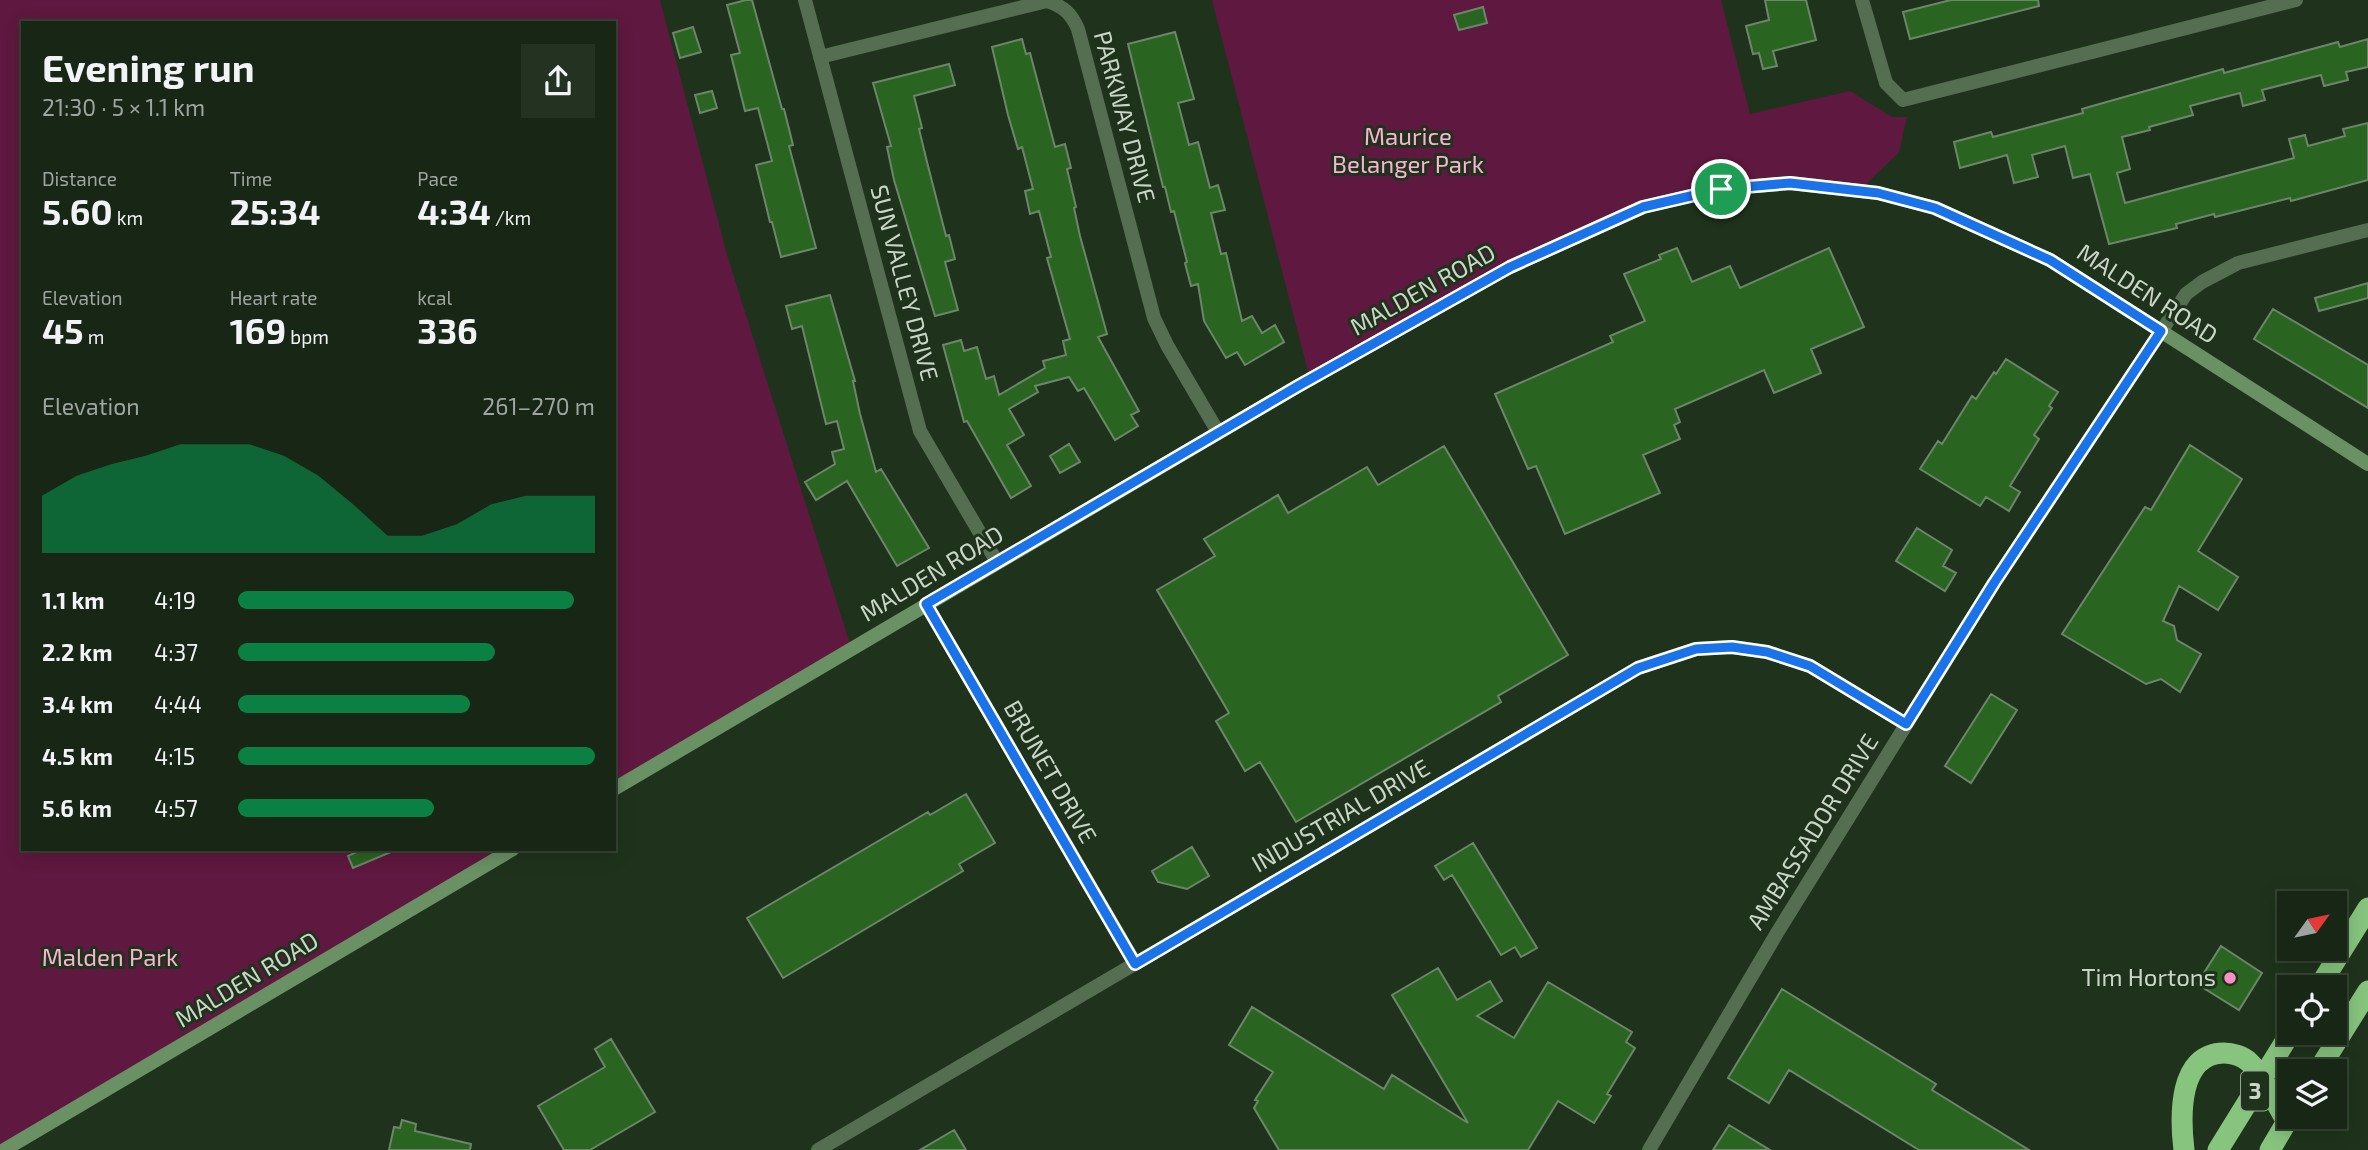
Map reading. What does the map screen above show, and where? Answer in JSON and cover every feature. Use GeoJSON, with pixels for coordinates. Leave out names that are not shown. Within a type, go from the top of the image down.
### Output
{"type":"FeatureCollection","features":[{"type":"Feature","properties":{"kind":"highway"},"geometry":{"type":"LineString","coordinates":[[2326,975],[2368,908]]}},
{"type":"Feature","properties":{"kind":"highway"},"geometry":{"type":"LineString","coordinates":[[2326,1059],[2368,991]]}},
{"type":"Feature","properties":{"kind":"highway","name":"3"},"geometry":{"type":"LineString","coordinates":[[2218,1150],[2283,1045]]}},
{"type":"Feature","properties":{"kind":"highway"},"geometry":{"type":"LineString","coordinates":[[2184,1150],[2183,1094],[2196,1065],[2211,1053],[2232,1053],[2248,1060],[2277,1102]]}},
{"type":"Feature","properties":{"kind":"highway","name":"3"},"geometry":{"type":"LineString","coordinates":[[2270,1150],[2283,1129]]}},
{"type":"Feature","properties":{"kind":"main road","name":"MALDEN ROAD"},"geometry":{"type":"LineString","coordinates":[[616,788],[1218,432],[1510,267],[1643,207],[1721,189],[1790,183],[1878,193],[1935,208],[2050,260],[2368,464]]}},
{"type":"Feature","properties":{"kind":"main road","name":"MALDEN ROAD"},"geometry":{"type":"LineString","coordinates":[[4,1150],[510,851]]}},
{"type":"Feature","properties":{"kind":"street","name":"SUN VALLEY DRIVE"},"geometry":{"type":"LineString","coordinates":[[805,0],[920,430],[997,562]]}},
{"type":"Feature","properties":{"kind":"street"},"geometry":{"type":"LineString","coordinates":[[1862,0],[1886,83],[1903,100],[2296,0]]}},
{"type":"Feature","properties":{"kind":"street","name":"PARKWAY DRIVE"},"geometry":{"type":"LineString","coordinates":[[820,57],[1047,1],[1063,6],[1073,18],[1077,29],[1154,318],[1218,432]]}},
{"type":"Feature","properties":{"kind":"street","name":"AMBASSADOR DRIVE"},"geometry":{"type":"LineString","coordinates":[[1649,1150],[1777,933],[1994,583],[2186,294],[2217,273],[2238,263],[2368,230]]}},
{"type":"Feature","properties":{"kind":"street","name":"BRUNET DRIVE"},"geometry":{"type":"LineString","coordinates":[[926,604],[1135,964]]}},
{"type":"Feature","properties":{"kind":"street","name":"INDUSTRIAL DRIVE"},"geometry":{"type":"LineString","coordinates":[[818,1150],[1638,668],[1696,649],[1732,647],[1767,652],[1810,666],[1906,724]]}},
{"type":"Feature","properties":{"kind":"green space","name":"Malden Park"},"geometry":{"type":"Polygon","coordinates":[[[0,0],[660,0],[727,255],[851,647],[616,786],[616,21],[21,21],[21,851],[507,851],[0,1150],[0,0]]]}},
{"type":"Feature","properties":{"kind":"green space","name":"Maurice Belanger Park"},"geometry":{"type":"Polygon","coordinates":[[[1212,0],[1721,0],[1750,114],[1850,91],[1892,117],[1907,117],[1899,152],[1856,194],[1769,184],[1670,200],[1592,222],[1310,379],[1212,0]]]}},
{"type":"Feature","properties":{"kind":"building"},"geometry":{"type":"Polygon","coordinates":[[[752,0],[784,109],[793,145],[789,146],[816,248],[781,257],[756,165],[772,161],[758,108],[745,111],[731,55],[740,53],[727,5],[752,0]]]}},
{"type":"Feature","properties":{"kind":"building"},"geometry":{"type":"Polygon","coordinates":[[[1765,0],[1806,0],[1816,40],[1773,51],[1777,66],[1763,69],[1759,53],[1753,54],[1746,26],[1769,20],[1765,0]]]}},
{"type":"Feature","properties":{"kind":"building"},"geometry":{"type":"Polygon","coordinates":[[[1951,0],[2038,0],[2039,6],[1910,39],[1903,12],[1951,0]]]}},
{"type":"Feature","properties":{"kind":"building"},"geometry":{"type":"Polygon","coordinates":[[[1483,7],[1487,23],[1459,30],[1454,15],[1483,7]]]}},
{"type":"Feature","properties":{"kind":"building"},"geometry":{"type":"Polygon","coordinates":[[[693,27],[701,52],[680,58],[673,33],[693,27]]]}},
{"type":"Feature","properties":{"kind":"building"},"geometry":{"type":"Polygon","coordinates":[[[1175,32],[1194,99],[1178,103],[1189,145],[1198,142],[1210,188],[1218,185],[1225,210],[1211,213],[1221,254],[1226,253],[1242,321],[1252,316],[1262,333],[1275,325],[1284,342],[1245,365],[1237,352],[1226,358],[1204,321],[1198,284],[1191,286],[1174,211],[1171,212],[1163,187],[1128,44],[1175,32]]]}},
{"type":"Feature","properties":{"kind":"building"},"geometry":{"type":"Polygon","coordinates":[[[1022,39],[1026,54],[1030,53],[1055,147],[1065,144],[1080,236],[1107,334],[1098,337],[1139,411],[1131,415],[1138,426],[1115,440],[1084,388],[1078,391],[1069,377],[1035,386],[1038,392],[1009,409],[1024,435],[1007,445],[1031,486],[1011,498],[967,421],[964,422],[943,345],[961,340],[964,351],[977,347],[986,379],[994,376],[999,395],[1045,368],[1043,361],[1066,355],[1063,341],[1070,339],[1047,258],[1051,257],[1039,211],[1030,214],[1025,191],[1033,189],[1022,147],[1018,149],[1008,115],[992,47],[1022,39]]]}},
{"type":"Feature","properties":{"kind":"building"},"geometry":{"type":"Polygon","coordinates":[[[2368,39],[2368,67],[2346,72],[2348,80],[2324,86],[2321,75],[2262,90],[2265,100],[2243,106],[2240,93],[2190,106],[2193,115],[2122,137],[2130,169],[2117,173],[2125,203],[2294,158],[2289,139],[2305,135],[2308,146],[2345,136],[2343,129],[2368,123],[2368,180],[2291,201],[2290,198],[2215,217],[2214,214],[2176,224],[2177,228],[2109,244],[2090,174],[2073,178],[2065,146],[2032,155],[2038,177],[2014,183],[2007,155],[1960,168],[1954,142],[1991,132],[1993,137],[2083,113],[2082,109],[2223,69],[2224,73],[2338,42],[2340,47],[2368,39]]]}},
{"type":"Feature","properties":{"kind":"building"},"geometry":{"type":"Polygon","coordinates":[[[949,64],[955,85],[914,96],[927,162],[946,236],[949,235],[955,259],[945,262],[958,310],[935,316],[894,180],[887,147],[891,146],[873,83],[949,64]]]}},
{"type":"Feature","properties":{"kind":"building"},"geometry":{"type":"Polygon","coordinates":[[[712,91],[717,108],[700,113],[695,95],[712,91]]]}},
{"type":"Feature","properties":{"kind":"building"},"geometry":{"type":"Polygon","coordinates":[[[1677,248],[1692,282],[1730,266],[1740,288],[1829,248],[1864,327],[1811,349],[1821,373],[1774,393],[1764,370],[1675,409],[1680,422],[1674,425],[1680,439],[1643,455],[1660,493],[1565,534],[1536,466],[1528,469],[1495,394],[1613,342],[1610,336],[1645,321],[1624,274],[1661,259],[1659,255],[1677,248]]]}},
{"type":"Feature","properties":{"kind":"building"},"geometry":{"type":"Polygon","coordinates":[[[2368,283],[2368,298],[2319,311],[2315,298],[2368,283]]]}},
{"type":"Feature","properties":{"kind":"building"},"geometry":{"type":"Polygon","coordinates":[[[830,295],[855,381],[860,414],[876,472],[881,469],[929,548],[897,566],[847,481],[816,500],[805,482],[835,464],[832,452],[844,449],[837,421],[826,424],[802,326],[792,329],[786,306],[830,295]]]}},
{"type":"Feature","properties":{"kind":"building"},"geometry":{"type":"Polygon","coordinates":[[[2273,309],[2368,365],[2368,408],[2254,339],[2273,309]]]}},
{"type":"Feature","properties":{"kind":"building"},"geometry":{"type":"Polygon","coordinates":[[[2006,359],[2058,392],[2049,406],[2052,408],[2034,435],[2039,439],[2010,486],[2020,492],[2009,511],[1986,497],[1980,506],[1920,469],[1938,441],[1942,444],[1972,396],[1976,399],[2006,359]]]}},
{"type":"Feature","properties":{"kind":"building"},"geometry":{"type":"Polygon","coordinates":[[[1069,444],[1080,462],[1060,473],[1050,456],[1069,444]]]}},
{"type":"Feature","properties":{"kind":"building"},"geometry":{"type":"Polygon","coordinates":[[[2190,445],[2242,479],[2198,551],[2238,577],[2218,610],[2179,586],[2163,621],[2174,626],[2177,640],[2201,654],[2180,692],[2161,679],[2146,684],[2062,634],[2145,507],[2151,510],[2190,445]]]}},
{"type":"Feature","properties":{"kind":"building"},"geometry":{"type":"Polygon","coordinates":[[[1444,446],[1568,655],[1498,696],[1501,702],[1296,822],[1260,762],[1245,771],[1216,721],[1229,713],[1157,590],[1215,556],[1204,539],[1278,495],[1288,513],[1367,467],[1378,485],[1444,446]]]}},
{"type":"Feature","properties":{"kind":"building"},"geometry":{"type":"Polygon","coordinates":[[[1917,528],[1952,550],[1943,566],[1956,573],[1945,591],[1896,561],[1917,528]]]}},
{"type":"Feature","properties":{"kind":"building"},"geometry":{"type":"Polygon","coordinates":[[[1991,694],[2017,710],[1971,783],[1945,766],[1991,694]]]}},
{"type":"Feature","properties":{"kind":"building"},"geometry":{"type":"Polygon","coordinates":[[[966,794],[995,843],[959,864],[963,871],[783,978],[747,918],[928,812],[930,815],[966,794]]]}},
{"type":"Feature","properties":{"kind":"building"},"geometry":{"type":"Polygon","coordinates":[[[1473,843],[1537,948],[1521,957],[1515,947],[1501,955],[1452,875],[1444,880],[1435,866],[1473,843]]]}},
{"type":"Feature","properties":{"kind":"building"},"geometry":{"type":"Polygon","coordinates":[[[1192,847],[1209,876],[1187,889],[1158,882],[1152,871],[1192,847]]]}},
{"type":"Feature","properties":{"kind":"building"},"geometry":{"type":"Polygon","coordinates":[[[359,851],[393,851],[353,868],[348,856],[359,851]]]}},
{"type":"Feature","properties":{"kind":"building","name":"Tim Hortons"},"geometry":{"type":"Polygon","coordinates":[[[2221,946],[2262,973],[2239,1010],[2197,984],[2221,946]]]}},
{"type":"Feature","properties":{"kind":"building"},"geometry":{"type":"Polygon","coordinates":[[[1438,968],[1457,1000],[1490,981],[1502,1001],[1477,1016],[1514,1038],[1548,982],[1632,1032],[1626,1042],[1635,1048],[1607,1094],[1611,1096],[1594,1123],[1558,1101],[1528,1150],[1279,1150],[1254,1108],[1258,1101],[1255,1100],[1273,1072],[1229,1045],[1252,1007],[1384,1089],[1392,1075],[1468,1123],[1392,995],[1438,968]]]}},
{"type":"Feature","properties":{"kind":"building"},"geometry":{"type":"Polygon","coordinates":[[[1782,989],[1936,1084],[1932,1090],[2029,1150],[1919,1150],[1789,1070],[1769,1103],[1728,1078],[1782,989]]]}},
{"type":"Feature","properties":{"kind":"building"},"geometry":{"type":"Polygon","coordinates":[[[611,1039],[655,1112],[590,1150],[564,1150],[538,1106],[605,1067],[595,1049],[611,1039]]]}},
{"type":"Feature","properties":{"kind":"building"},"geometry":{"type":"Polygon","coordinates":[[[402,1120],[416,1124],[415,1131],[471,1144],[470,1150],[389,1150],[394,1127],[400,1128],[402,1120]]]}},
{"type":"Feature","properties":{"kind":"building"},"geometry":{"type":"Polygon","coordinates":[[[1729,1125],[1770,1150],[1713,1150],[1729,1125]]]}},
{"type":"Feature","properties":{"kind":"building"},"geometry":{"type":"Polygon","coordinates":[[[954,1130],[966,1150],[920,1150],[954,1130]]]}},
{"type":"Feature","properties":{"kind":"place","name":"Tim Hortons"},"geometry":{"type":"Point","coordinates":[2230,978]}},
{"type":"Feature","properties":{"kind":"route"},"geometry":{"type":"LineString","coordinates":[[1790,183],[1878,193],[1935,208],[2050,260],[2161,331],[1994,583],[1906,724],[1810,666],[1767,652],[1732,647],[1696,649],[1638,668],[1135,964],[926,604],[1298,386],[1510,267],[1643,207],[1721,189],[1790,183]]}}]}
